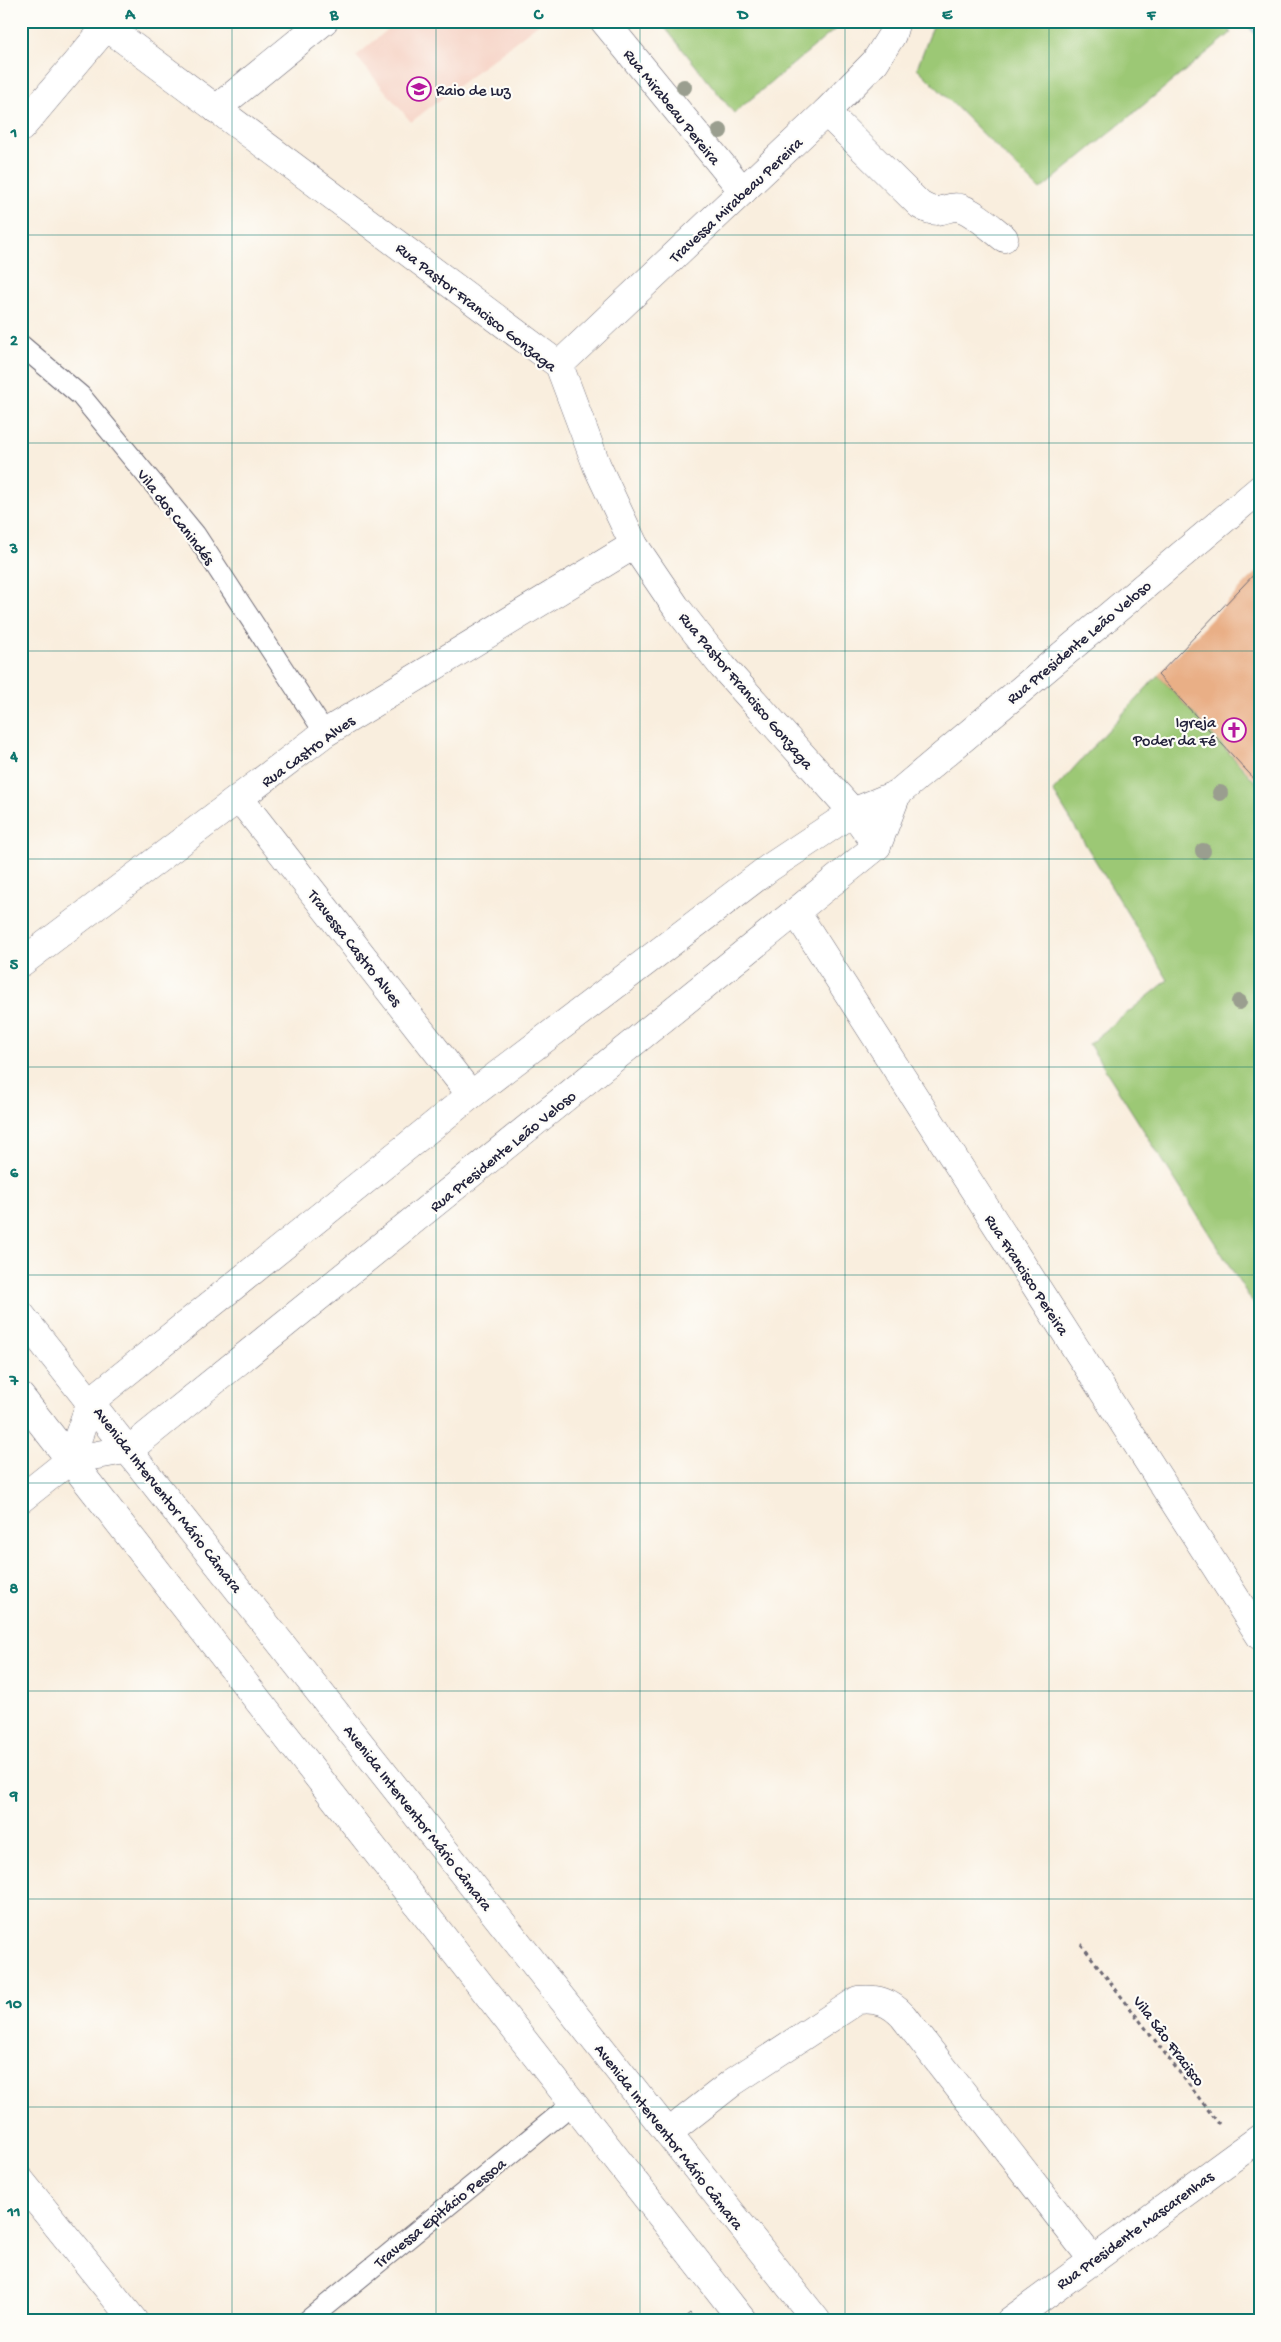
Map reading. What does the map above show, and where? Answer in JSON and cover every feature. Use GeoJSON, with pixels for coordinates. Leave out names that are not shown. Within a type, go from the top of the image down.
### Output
{"type":"FeatureCollection","features":[{"type":"Feature","properties":{"kind":"street"},"geometry":{"type":"LineString","coordinates":[[216,109],[324,21]]}},
{"type":"Feature","properties":{"kind":"street","name":"Travessa Mirabeau Pereira"},"geometry":{"type":"LineString","coordinates":[[559,365],[826,112],[875,62],[888,42],[896,21]]}},
{"type":"Feature","properties":{"kind":"street"},"geometry":{"type":"LineString","coordinates":[[21,128],[103,24]]}},
{"type":"Feature","properties":{"kind":"street","name":"Rua Pastor Francisco Gonzaga"},"geometry":{"type":"LineString","coordinates":[[103,24],[559,365],[597,466],[634,545],[676,607],[722,667],[853,812],[877,846]]}},
{"type":"Feature","properties":{"kind":"street","name":"Rua Mirabeau Pereira"},"geometry":{"type":"LineString","coordinates":[[614,25],[743,191]]}},
{"type":"Feature","properties":{"kind":"street"},"geometry":{"type":"LineString","coordinates":[[826,112],[920,205],[933,212],[961,208],[982,220],[1004,238]]}},
{"type":"Feature","properties":{"kind":"street","name":"Rua Presidente Leão Veloso"},"geometry":{"type":"LineString","coordinates":[[91,1401],[471,1095],[769,868],[853,812],[897,794],[1260,489]]}},
{"type":"Feature","properties":{"kind":"street","name":"Rua Castro Alves"},"geometry":{"type":"LineString","coordinates":[[21,963],[325,733],[634,545]]}},
{"type":"Feature","properties":{"kind":"street","name":"Rua Presidente Leão Veloso"},"geometry":{"type":"LineString","coordinates":[[21,1498],[70,1460],[130,1449],[877,846],[897,794]]}},
{"type":"Feature","properties":{"kind":"street","name":"Travessa Castro Alves"},"geometry":{"type":"LineString","coordinates":[[240,799],[471,1095]]}},
{"type":"Feature","properties":{"kind":"street","name":"Rua Francisco Pereira"},"geometry":{"type":"LineString","coordinates":[[796,912],[1260,1636]]}},
{"type":"Feature","properties":{"kind":"street","name":"Avenida Interventor Mário Câmara"},"geometry":{"type":"LineString","coordinates":[[21,1315],[130,1449],[816,2321]]}},
{"type":"Feature","properties":{"kind":"street"},"geometry":{"type":"LineString","coordinates":[[21,1397],[743,2321]]}},
{"type":"Feature","properties":{"kind":"street"},"geometry":{"type":"LineString","coordinates":[[70,1460],[91,1401]]}},
{"type":"Feature","properties":{"kind":"street"},"geometry":{"type":"LineString","coordinates":[[668,2133],[733,2082],[858,2000],[871,1998],[893,2006],[903,2016],[1092,2259]]}},
{"type":"Feature","properties":{"kind":"street","name":"Rua Presidente Mascarenhas"},"geometry":{"type":"LineString","coordinates":[[1010,2321],[1092,2259],[1250,2145]]}},
{"type":"Feature","properties":{"kind":"street"},"geometry":{"type":"LineString","coordinates":[[21,2181],[134,2321]]}},
{"type":"Feature","properties":{"kind":"lane","name":"Vila dos Canindés"},"geometry":{"type":"LineString","coordinates":[[21,346],[81,396],[195,534],[325,733]]}},
{"type":"Feature","properties":{"kind":"lane","name":"Travessa Epitácio Pessoa"},"geometry":{"type":"LineString","coordinates":[[307,2321],[572,2104]]}},
{"type":"Feature","properties":{"kind":"path","name":"Vila Sâo Fracisco"},"geometry":{"type":"LineString","coordinates":[[1080,1944],[1250,2145]]}},
{"type":"Feature","properties":{"kind":"shaded area","name":"Raio de Luz"},"geometry":{"type":"Polygon","coordinates":[[[398,21],[542,21],[411,122],[356,56],[398,21]]]}},
{"type":"Feature","properties":{"kind":"green space"},"geometry":{"type":"Polygon","coordinates":[[[666,21],[845,21],[734,113],[662,24],[666,21]]]}},
{"type":"Feature","properties":{"kind":"green space"},"geometry":{"type":"Polygon","coordinates":[[[935,21],[1222,21],[1231,33],[1040,190],[917,68],[935,21]]]}},
{"type":"Feature","properties":{"kind":"green space"},"geometry":{"type":"Polygon","coordinates":[[[1158,675],[1260,787],[1260,1314],[1089,1044],[1168,980],[1053,791],[1158,675]]]}},
{"type":"Feature","properties":{"kind":"water"},"geometry":{"type":"Polygon","coordinates":[[[1244,21],[1260,21],[1260,40],[1244,21]]]}},
{"type":"Feature","properties":{"kind":"building","name":"Igreja Poder da Fé"},"geometry":{"type":"Polygon","coordinates":[[[1260,568],[1260,785],[1158,675],[1260,568]]]}},
{"type":"Feature","properties":{"kind":"building"},"geometry":{"type":"Polygon","coordinates":[[[690,2313],[696,2321],[680,2321],[690,2313]]]}},
{"type":"Feature","properties":{"kind":"place","name":"Raio de Luz"},"geometry":{"type":"Point","coordinates":[419,89]}},
{"type":"Feature","properties":{"kind":"place","name":"Igreja Poder da Fé"},"geometry":{"type":"Point","coordinates":[1234,730]}}]}
